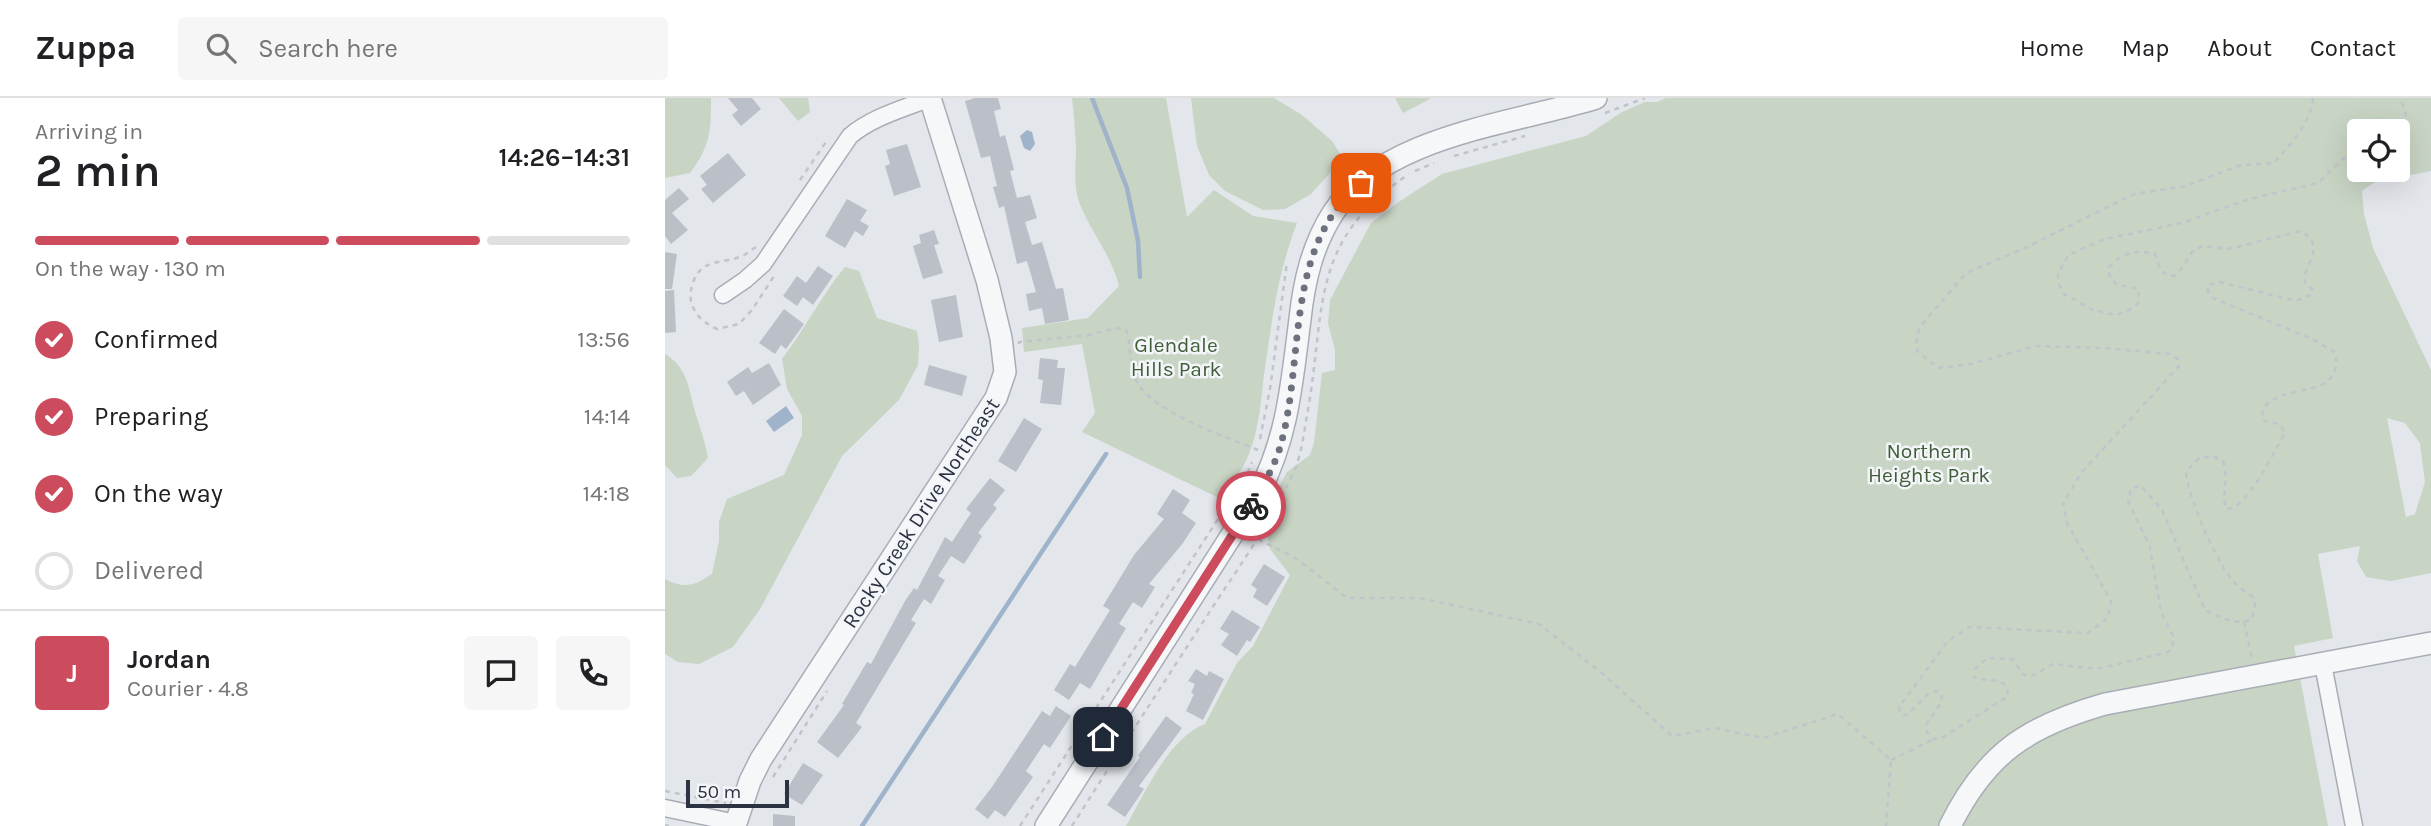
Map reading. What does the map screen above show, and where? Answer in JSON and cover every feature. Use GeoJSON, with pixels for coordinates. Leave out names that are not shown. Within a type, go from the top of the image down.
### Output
{"type":"FeatureCollection","features":[{"type":"Feature","properties":{"kind":"street"},"geometry":{"type":"LineString","coordinates":[[723,295],[763,264],[850,136],[875,120],[930,98]]}},
{"type":"Feature","properties":{"kind":"street","name":"Rocky Creek Drive Northeast"},"geometry":{"type":"LineString","coordinates":[[735,825],[750,781],[761,759],[1003,384],[1005,359],[987,280],[930,98]]}},
{"type":"Feature","properties":{"kind":"street"},"geometry":{"type":"LineString","coordinates":[[1046,826],[1271,470],[1284,430],[1307,269],[1319,237],[1333,212],[1350,192],[1372,174],[1417,150],[1455,136],[1598,106]]}},
{"type":"Feature","properties":{"kind":"street"},"geometry":{"type":"LineString","coordinates":[[1949,826],[1986,769],[2025,735],[2048,723],[2105,704],[2431,643]]}},
{"type":"Feature","properties":{"kind":"street"},"geometry":{"type":"LineString","coordinates":[[2323,664],[2354,826]]}},
{"type":"Feature","properties":{"kind":"street"},"geometry":{"type":"LineString","coordinates":[[665,808],[735,825]]}},
{"type":"Feature","properties":{"kind":"path"},"geometry":{"type":"LineString","coordinates":[[1598,106],[1645,98]]}},
{"type":"Feature","properties":{"kind":"path"},"geometry":{"type":"LineString","coordinates":[[1934,739],[1927,732],[1926,726],[1941,703],[1942,696],[1937,691],[1930,692],[1907,715],[1901,715],[1899,707],[1948,641],[1970,627],[2088,633],[2108,618],[2111,601],[2067,523],[2063,503],[2082,472],[2179,366],[2178,359],[2170,354],[2036,346],[1971,364],[1938,368],[1918,352],[1916,344],[1919,328],[1966,273],[2027,247],[2134,194],[2186,186],[2241,165],[2274,163],[2294,140],[2312,110],[2313,98]]}},
{"type":"Feature","properties":{"kind":"path"},"geometry":{"type":"LineString","coordinates":[[2398,98],[2403,103],[2406,119]]}},
{"type":"Feature","properties":{"kind":"path"},"geometry":{"type":"LineString","coordinates":[[1445,158],[1525,136]]}},
{"type":"Feature","properties":{"kind":"path"},"geometry":{"type":"LineString","coordinates":[[1891,760],[1934,739],[1940,739],[2007,697],[2008,688],[2004,682],[1982,681],[1974,677],[1975,668],[1987,658],[2012,659],[2024,675],[2030,677],[2053,664],[2097,669],[2168,652],[2172,648],[2174,638],[2161,612],[2150,547],[2128,501],[2131,488],[2141,486],[2162,510],[2205,610],[2228,620],[2244,622],[2252,619],[2255,605],[2253,597],[2235,583],[2210,541],[2187,486],[2186,472],[2200,457],[2214,457],[2223,461],[2227,481],[2223,494],[2226,509],[2232,509],[2243,502],[2285,433],[2280,424],[2264,421],[2262,410],[2267,402],[2280,394],[2322,386],[2330,380],[2336,370],[2335,352],[2312,339],[2213,298],[2208,292],[2209,285],[2220,282],[2296,301],[2301,299],[2313,290],[2305,282],[2313,243],[2309,236],[2300,232],[2229,249],[2202,246],[2192,252],[2174,276],[2168,276],[2160,270],[2155,254],[2135,250],[2109,267],[2109,274],[2116,284],[2139,289],[2138,303],[2116,315],[2093,310],[2064,294],[2058,283],[2058,275],[2068,256],[2105,239],[2182,223],[2246,200],[2318,183],[2347,155]]}},
{"type":"Feature","properties":{"kind":"path"},"geometry":{"type":"LineString","coordinates":[[1321,318],[1327,274],[1350,227],[1364,209],[1386,189],[1411,173],[1434,163]]}},
{"type":"Feature","properties":{"kind":"path"},"geometry":{"type":"LineString","coordinates":[[1019,342],[1088,335],[1116,328],[1126,330],[1137,383],[1148,394],[1166,408],[1209,430],[1258,450],[1270,389],[1287,262]]}},
{"type":"Feature","properties":{"kind":"path"},"geometry":{"type":"LineString","coordinates":[[1020,826],[1247,474],[1252,462]]}},
{"type":"Feature","properties":{"kind":"path"},"geometry":{"type":"LineString","coordinates":[[1257,539],[1297,559],[1347,598],[1420,598],[1539,624],[1603,674],[1672,736],[1715,728],[1763,738],[1838,714],[1891,760]]}},
{"type":"Feature","properties":{"kind":"path"},"geometry":{"type":"LineString","coordinates":[[2244,622],[2252,659]]}},
{"type":"Feature","properties":{"kind":"path"},"geometry":{"type":"LineString","coordinates":[[1886,826],[1891,760]]}},
{"type":"Feature","properties":{"kind":"path"},"geometry":{"type":"LineString","coordinates":[[665,791],[722,803]]}},
{"type":"Feature","properties":{"kind":"green space"},"geometry":{"type":"Polygon","coordinates":[[[665,98],[711,98],[710,130],[702,155],[690,173],[665,178],[665,98]]]}},
{"type":"Feature","properties":{"kind":"green space"},"geometry":{"type":"Polygon","coordinates":[[[779,98],[808,98],[810,112],[798,121],[779,98]]]}},
{"type":"Feature","properties":{"kind":"green space","name":"Glendale Hills Park"},"geometry":{"type":"Polygon","coordinates":[[[1072,98],[1166,98],[1187,217],[1214,190],[1253,216],[1297,223],[1276,298],[1255,435],[1243,466],[1221,499],[1082,432],[1095,413],[1082,344],[1024,352],[1022,328],[1088,318],[1119,286],[1077,195],[1072,98]]]}},
{"type":"Feature","properties":{"kind":"green space"},"geometry":{"type":"Polygon","coordinates":[[[1191,98],[1274,98],[1302,115],[1332,141],[1343,158],[1311,194],[1285,209],[1263,210],[1225,191],[1209,175],[1197,146],[1191,98]]]}},
{"type":"Feature","properties":{"kind":"green space"},"geometry":{"type":"Polygon","coordinates":[[[1395,98],[1430,98],[1430,99],[1403,113],[1395,98]]]}},
{"type":"Feature","properties":{"kind":"green space","name":"Northern Heights Park"},"geometry":{"type":"Polygon","coordinates":[[[1666,98],[2431,98],[2431,171],[2410,175],[2410,119],[2347,119],[2347,182],[2375,182],[2362,191],[2364,214],[2373,248],[2431,370],[2431,573],[2391,581],[2366,577],[2357,561],[2360,546],[2318,554],[2333,638],[2294,646],[2328,826],[1126,826],[1169,754],[1192,731],[1205,724],[1237,663],[1253,646],[1290,575],[1270,549],[1264,515],[1287,472],[1310,455],[1314,443],[1322,373],[1335,370],[1335,350],[1328,323],[1330,300],[1371,223],[1442,174],[1586,136],[1622,112],[1645,102],[1657,102],[1666,98]],[[2387,418],[2406,517],[2415,514],[2425,482],[2420,443],[2405,423],[2387,418]]]}},
{"type":"Feature","properties":{"kind":"green space"},"geometry":{"type":"Polygon","coordinates":[[[845,267],[859,271],[877,318],[917,331],[918,365],[899,400],[842,456],[760,609],[733,647],[699,664],[678,662],[665,654],[665,579],[689,585],[712,574],[719,541],[719,522],[727,499],[784,475],[802,435],[802,416],[787,389],[782,359],[845,267]]]}},
{"type":"Feature","properties":{"kind":"green space"},"geometry":{"type":"Polygon","coordinates":[[[665,354],[684,373],[707,452],[708,458],[691,476],[677,478],[665,465],[665,354]]]}},
{"type":"Feature","properties":{"kind":"water"},"geometry":{"type":"Polygon","coordinates":[[[1027,130],[1032,132],[1035,144],[1030,151],[1024,148],[1020,136],[1027,130]]]}},
{"type":"Feature","properties":{"kind":"water"},"geometry":{"type":"Polygon","coordinates":[[[786,406],[794,418],[774,432],[766,421],[786,406]]]}},
{"type":"Feature","properties":{"kind":"building"},"geometry":{"type":"Polygon","coordinates":[[[728,98],[752,98],[761,109],[741,126],[732,115],[738,110],[728,98]]]}},
{"type":"Feature","properties":{"kind":"building"},"geometry":{"type":"Polygon","coordinates":[[[998,98],[1001,109],[994,111],[1000,137],[1005,135],[1014,170],[1010,171],[1017,198],[1030,195],[1037,218],[1025,222],[1032,245],[1042,242],[1056,289],[1063,288],[1069,320],[1045,324],[1042,308],[1029,311],[1026,294],[1036,292],[1027,261],[1017,264],[1004,206],[999,208],[993,187],[997,186],[990,156],[981,158],[965,101],[998,98]]]}},
{"type":"Feature","properties":{"kind":"building"},"geometry":{"type":"Polygon","coordinates":[[[907,144],[921,187],[894,196],[885,166],[890,164],[886,150],[907,144]]]}},
{"type":"Feature","properties":{"kind":"building"},"geometry":{"type":"Polygon","coordinates":[[[728,153],[746,175],[713,203],[701,189],[707,185],[700,176],[728,153]]]}},
{"type":"Feature","properties":{"kind":"building"},"geometry":{"type":"Polygon","coordinates":[[[679,188],[689,199],[672,213],[688,230],[671,244],[665,236],[665,200],[679,188]]]}},
{"type":"Feature","properties":{"kind":"building"},"geometry":{"type":"Polygon","coordinates":[[[847,199],[867,210],[860,221],[869,226],[863,236],[855,231],[845,248],[825,236],[847,199]]]}},
{"type":"Feature","properties":{"kind":"building"},"geometry":{"type":"Polygon","coordinates":[[[934,230],[939,244],[934,245],[943,273],[923,279],[913,246],[921,243],[919,235],[934,230]]]}},
{"type":"Feature","properties":{"kind":"building"},"geometry":{"type":"Polygon","coordinates":[[[665,252],[677,254],[672,289],[665,289],[665,252]]]}},
{"type":"Feature","properties":{"kind":"building"},"geometry":{"type":"Polygon","coordinates":[[[818,266],[833,276],[813,305],[803,297],[797,306],[783,296],[797,276],[806,283],[818,266]]]}},
{"type":"Feature","properties":{"kind":"building"},"geometry":{"type":"Polygon","coordinates":[[[674,290],[676,332],[665,333],[665,291],[674,290]]]}},
{"type":"Feature","properties":{"kind":"building"},"geometry":{"type":"Polygon","coordinates":[[[956,295],[963,337],[939,342],[931,300],[956,295]]]}},
{"type":"Feature","properties":{"kind":"building"},"geometry":{"type":"Polygon","coordinates":[[[784,309],[804,324],[786,349],[781,345],[775,354],[759,343],[784,309]]]}},
{"type":"Feature","properties":{"kind":"building"},"geometry":{"type":"Polygon","coordinates":[[[1040,358],[1058,360],[1057,368],[1065,368],[1061,405],[1040,403],[1043,380],[1038,379],[1040,358]]]}},
{"type":"Feature","properties":{"kind":"building"},"geometry":{"type":"Polygon","coordinates":[[[769,363],[781,385],[753,405],[744,391],[736,396],[727,382],[748,367],[752,373],[769,363]]]}},
{"type":"Feature","properties":{"kind":"building"},"geometry":{"type":"Polygon","coordinates":[[[929,365],[967,376],[962,396],[924,385],[929,365]]]}},
{"type":"Feature","properties":{"kind":"building"},"geometry":{"type":"Polygon","coordinates":[[[1024,418],[1042,429],[1016,472],[998,461],[1024,418]]]}},
{"type":"Feature","properties":{"kind":"building"},"geometry":{"type":"Polygon","coordinates":[[[990,478],[1005,490],[993,505],[997,508],[978,533],[982,536],[964,564],[951,556],[938,576],[945,580],[931,604],[924,599],[911,620],[916,623],[856,723],[862,727],[838,758],[817,742],[844,705],[842,704],[867,662],[871,664],[905,601],[914,588],[917,590],[945,537],[952,542],[971,513],[966,509],[990,478]]]}},
{"type":"Feature","properties":{"kind":"building"},"geometry":{"type":"Polygon","coordinates":[[[1173,489],[1190,500],[1182,513],[1196,523],[1149,584],[1155,587],[1142,608],[1133,602],[1119,624],[1126,628],[1090,689],[1080,683],[1069,700],[1054,690],[1070,664],[1075,667],[1110,610],[1103,606],[1134,555],[1164,519],[1157,514],[1173,489]]]}},
{"type":"Feature","properties":{"kind":"building"},"geometry":{"type":"Polygon","coordinates":[[[1264,564],[1285,577],[1267,606],[1253,597],[1257,589],[1251,585],[1264,564]]]}},
{"type":"Feature","properties":{"kind":"building"},"geometry":{"type":"Polygon","coordinates":[[[1232,610],[1260,627],[1250,642],[1247,640],[1237,656],[1221,645],[1229,634],[1220,629],[1232,610]]]}},
{"type":"Feature","properties":{"kind":"building"},"geometry":{"type":"Polygon","coordinates":[[[1196,669],[1207,676],[1209,671],[1224,679],[1203,720],[1186,711],[1194,694],[1191,693],[1195,684],[1188,681],[1196,669]]]}},
{"type":"Feature","properties":{"kind":"building"},"geometry":{"type":"Polygon","coordinates":[[[1056,706],[1071,716],[1050,748],[1044,744],[1026,771],[1033,777],[1005,817],[995,810],[988,819],[975,809],[1042,711],[1050,716],[1056,706]]]}},
{"type":"Feature","properties":{"kind":"building"},"geometry":{"type":"Polygon","coordinates":[[[1166,716],[1182,728],[1139,786],[1144,789],[1125,817],[1107,805],[1166,716]]]}},
{"type":"Feature","properties":{"kind":"building"},"geometry":{"type":"Polygon","coordinates":[[[803,763],[823,775],[802,805],[784,794],[803,763]]]}},
{"type":"Feature","properties":{"kind":"building"},"geometry":{"type":"Polygon","coordinates":[[[773,814],[795,816],[795,826],[773,826],[773,814]]]}},
{"type":"Feature","properties":{"kind":"waterway"},"geometry":{"type":"LineString","coordinates":[[1092,98],[1127,188],[1138,241],[1140,277]]}},
{"type":"Feature","properties":{"kind":"waterway"},"geometry":{"type":"LineString","coordinates":[[862,826],[1106,454]]}},
{"type":"Feature","properties":{"kind":"way so far"},"geometry":{"type":"LineString","coordinates":[[1251,506],[1271,470],[1284,430],[1307,269],[1319,237],[1333,212],[1361,183]]}},
{"type":"Feature","properties":{"kind":"route"},"geometry":{"type":"LineString","coordinates":[[1103,737],[1251,506]]}}]}
